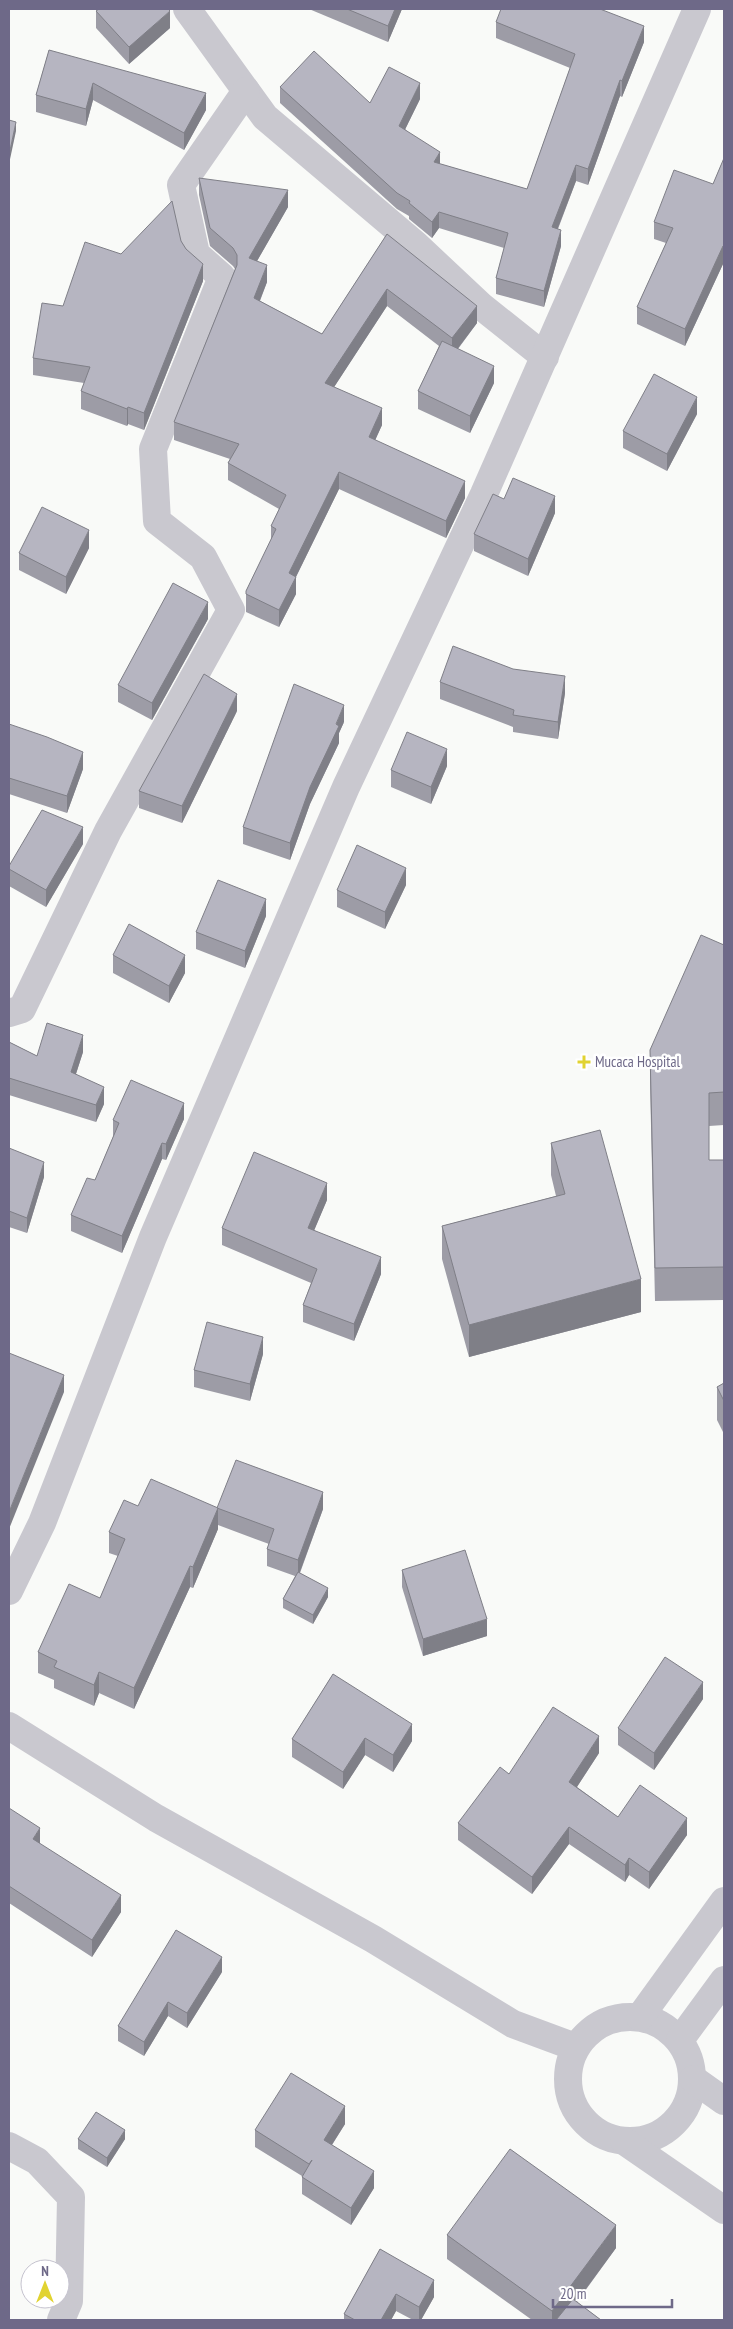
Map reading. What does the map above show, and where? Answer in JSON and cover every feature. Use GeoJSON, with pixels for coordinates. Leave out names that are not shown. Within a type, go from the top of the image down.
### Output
{"type":"FeatureCollection","features":[{"type":"Feature","properties":{"kind":"street"},"geometry":{"type":"LineString","coordinates":[[187,9],[265,117],[416,245],[481,306],[545,357]]}},
{"type":"Feature","properties":{"kind":"street"},"geometry":{"type":"LineString","coordinates":[[9,1592],[42,1523],[152,1237],[285,927],[346,787],[484,494],[697,9]]}},
{"type":"Feature","properties":{"kind":"street"},"geometry":{"type":"LineString","coordinates":[[9,1013],[22,1009],[108,831],[231,610],[203,557],[157,520],[152,449],[222,277],[196,254],[181,184],[246,91]]}},
{"type":"Feature","properties":{"kind":"street"},"geometry":{"type":"LineString","coordinates":[[9,1726],[156,1818],[372,1939],[513,2024],[575,2047]]}},
{"type":"Feature","properties":{"kind":"street"},"geometry":{"type":"LineString","coordinates":[[640,2017],[724,1901]]}},
{"type":"Feature","properties":{"kind":"street"},"geometry":{"type":"LineString","coordinates":[[680,2040],[724,1980]]}},
{"type":"Feature","properties":{"kind":"street"},"geometry":{"type":"LineString","coordinates":[[624,2141],[645,2139],[665,2131],[680,2117],[690,2098],[693,2079],[690,2058],[680,2040],[665,2027],[640,2017],[626,2016],[606,2021],[589,2031],[575,2047],[568,2067],[567,2088],[574,2108],[587,2124],[604,2135],[624,2141],[724,2210]]}},
{"type":"Feature","properties":{"kind":"street"},"geometry":{"type":"LineString","coordinates":[[693,2079],[724,2101]]}},
{"type":"Feature","properties":{"kind":"street"},"geometry":{"type":"LineString","coordinates":[[9,2146],[37,2161],[71,2197],[69,2301],[62,2320]]}},
{"type":"Feature","properties":{"kind":"building"},"geometry":{"type":"Polygon","coordinates":[[[99,9],[168,9],[170,11],[129,47],[96,11],[99,9]]]}},
{"type":"Feature","properties":{"kind":"building"},"geometry":{"type":"Polygon","coordinates":[[[347,9],[395,9],[388,26],[347,9]]]}},
{"type":"Feature","properties":{"kind":"building"},"geometry":{"type":"Polygon","coordinates":[[[501,9],[600,9],[644,26],[622,81],[620,80],[588,169],[576,165],[552,227],[561,230],[544,291],[496,278],[508,233],[439,212],[432,222],[409,203],[410,201],[397,193],[280,87],[314,51],[370,103],[389,67],[420,83],[399,126],[440,152],[434,162],[527,189],[575,54],[496,22],[501,9]]]}},
{"type":"Feature","properties":{"kind":"building"},"geometry":{"type":"Polygon","coordinates":[[[49,50],[206,93],[184,133],[93,83],[86,109],[36,95],[49,50]]]}},
{"type":"Feature","properties":{"kind":"building"},"geometry":{"type":"Polygon","coordinates":[[[9,120],[16,122],[9,155],[9,120]]]}},
{"type":"Feature","properties":{"kind":"building"},"geometry":{"type":"Polygon","coordinates":[[[724,158],[724,247],[685,329],[637,307],[673,228],[654,222],[674,170],[713,184],[724,158]]]}},
{"type":"Feature","properties":{"kind":"building"},"geometry":{"type":"Polygon","coordinates":[[[199,178],[288,190],[249,258],[267,265],[254,298],[322,334],[387,234],[477,306],[452,338],[387,289],[325,383],[382,408],[369,437],[465,481],[446,521],[339,472],[289,573],[296,577],[279,610],[246,594],[246,591],[276,529],[271,526],[286,495],[228,463],[239,444],[174,422],[237,265],[237,255],[233,248],[210,228],[199,178]]]}},
{"type":"Feature","properties":{"kind":"building"},"geometry":{"type":"Polygon","coordinates":[[[172,201],[181,241],[186,249],[203,264],[144,413],[128,407],[127,409],[81,391],[90,367],[33,358],[42,303],[63,306],[85,242],[121,254],[172,201]]]}},
{"type":"Feature","properties":{"kind":"building"},"geometry":{"type":"Polygon","coordinates":[[[442,341],[494,366],[470,416],[418,391],[442,341]]]}},
{"type":"Feature","properties":{"kind":"building"},"geometry":{"type":"Polygon","coordinates":[[[654,374],[697,397],[667,454],[623,431],[654,374]]]}},
{"type":"Feature","properties":{"kind":"building"},"geometry":{"type":"Polygon","coordinates":[[[513,478],[555,496],[528,559],[474,534],[493,494],[504,499],[513,478]]]}},
{"type":"Feature","properties":{"kind":"building"},"geometry":{"type":"Polygon","coordinates":[[[42,507],[89,530],[66,577],[19,553],[42,507]]]}},
{"type":"Feature","properties":{"kind":"building"},"geometry":{"type":"Polygon","coordinates":[[[173,583],[208,602],[152,703],[118,685],[173,583]]]}},
{"type":"Feature","properties":{"kind":"building"},"geometry":{"type":"Polygon","coordinates":[[[453,646],[513,669],[565,676],[558,722],[513,715],[514,710],[440,682],[453,646]]]}},
{"type":"Feature","properties":{"kind":"building"},"geometry":{"type":"Polygon","coordinates":[[[204,674],[237,694],[182,806],[139,791],[204,674]]]}},
{"type":"Feature","properties":{"kind":"building"},"geometry":{"type":"Polygon","coordinates":[[[294,684],[344,705],[336,724],[339,726],[310,787],[290,843],[243,827],[294,684]]]}},
{"type":"Feature","properties":{"kind":"building"},"geometry":{"type":"Polygon","coordinates":[[[9,724],[83,752],[67,796],[9,778],[9,724]]]}},
{"type":"Feature","properties":{"kind":"building"},"geometry":{"type":"Polygon","coordinates":[[[407,732],[447,749],[431,787],[391,770],[407,732]]]}},
{"type":"Feature","properties":{"kind":"building"},"geometry":{"type":"Polygon","coordinates":[[[42,810],[83,827],[46,890],[9,869],[42,810]]]}},
{"type":"Feature","properties":{"kind":"building"},"geometry":{"type":"Polygon","coordinates":[[[357,845],[406,868],[385,912],[337,890],[357,845]]]}},
{"type":"Feature","properties":{"kind":"building"},"geometry":{"type":"Polygon","coordinates":[[[218,880],[266,899],[245,951],[196,932],[218,880]]]}},
{"type":"Feature","properties":{"kind":"building"},"geometry":{"type":"Polygon","coordinates":[[[129,924],[185,955],[169,986],[113,955],[129,924]]]}},
{"type":"Feature","properties":{"kind":"building"},"geometry":{"type":"Polygon","coordinates":[[[701,935],[724,945],[724,1092],[709,1093],[709,1160],[724,1160],[724,1267],[655,1268],[650,1050],[701,935]]]}},
{"type":"Feature","properties":{"kind":"building"},"geometry":{"type":"Polygon","coordinates":[[[47,1023],[83,1035],[71,1072],[104,1087],[96,1105],[9,1078],[9,1042],[37,1056],[47,1023]]]}},
{"type":"Feature","properties":{"kind":"building"},"geometry":{"type":"Polygon","coordinates":[[[131,1080],[184,1103],[166,1144],[162,1143],[122,1236],[71,1215],[87,1178],[95,1180],[119,1123],[113,1120],[131,1080]]]}},
{"type":"Feature","properties":{"kind":"building"},"geometry":{"type":"Polygon","coordinates":[[[600,1130],[641,1279],[469,1325],[442,1226],[565,1194],[551,1143],[600,1130]]]}},
{"type":"Feature","properties":{"kind":"building"},"geometry":{"type":"Polygon","coordinates":[[[9,1148],[44,1162],[27,1218],[9,1211],[9,1148]]]}},
{"type":"Feature","properties":{"kind":"building"},"geometry":{"type":"Polygon","coordinates":[[[254,1152],[327,1183],[308,1228],[381,1257],[354,1324],[303,1305],[317,1269],[222,1228],[254,1152]]]}},
{"type":"Feature","properties":{"kind":"building"},"geometry":{"type":"Polygon","coordinates":[[[207,1322],[263,1337],[250,1384],[194,1370],[207,1322]]]}},
{"type":"Feature","properties":{"kind":"building"},"geometry":{"type":"Polygon","coordinates":[[[9,1353],[64,1375],[9,1512],[9,1353]]]}},
{"type":"Feature","properties":{"kind":"building"},"geometry":{"type":"Polygon","coordinates":[[[724,1383],[724,1401],[717,1387],[724,1383]]]}},
{"type":"Feature","properties":{"kind":"building"},"geometry":{"type":"Polygon","coordinates":[[[236,1460],[323,1492],[298,1560],[267,1549],[274,1529],[217,1508],[236,1460]]]}},
{"type":"Feature","properties":{"kind":"building"},"geometry":{"type":"Polygon","coordinates":[[[151,1479],[218,1508],[193,1567],[190,1566],[134,1688],[99,1672],[94,1685],[54,1667],[57,1661],[38,1652],[69,1584],[100,1598],[125,1539],[109,1532],[124,1500],[138,1506],[151,1479]]]}},
{"type":"Feature","properties":{"kind":"building"},"geometry":{"type":"Polygon","coordinates":[[[465,1550],[487,1619],[423,1639],[402,1570],[465,1550]]]}},
{"type":"Feature","properties":{"kind":"building"},"geometry":{"type":"Polygon","coordinates":[[[298,1572],[328,1588],[313,1615],[283,1599],[298,1572]]]}},
{"type":"Feature","properties":{"kind":"building"},"geometry":{"type":"Polygon","coordinates":[[[665,1657],[703,1682],[654,1753],[618,1728],[665,1657]]]}},
{"type":"Feature","properties":{"kind":"building"},"geometry":{"type":"Polygon","coordinates":[[[333,1674],[412,1724],[393,1755],[365,1738],[343,1772],[292,1739],[333,1674]]]}},
{"type":"Feature","properties":{"kind":"building"},"geometry":{"type":"Polygon","coordinates":[[[553,1707],[599,1736],[569,1782],[618,1817],[640,1785],[687,1818],[649,1872],[629,1858],[625,1865],[569,1827],[532,1877],[458,1823],[500,1767],[509,1774],[553,1707]]]}},
{"type":"Feature","properties":{"kind":"building"},"geometry":{"type":"Polygon","coordinates":[[[9,1808],[40,1828],[33,1839],[121,1895],[92,1940],[9,1886],[9,1808]]]}},
{"type":"Feature","properties":{"kind":"building"},"geometry":{"type":"Polygon","coordinates":[[[176,1930],[222,1957],[187,2013],[168,2002],[144,2042],[118,2026],[176,1930]]]}},
{"type":"Feature","properties":{"kind":"building"},"geometry":{"type":"Polygon","coordinates":[[[291,2073],[345,2106],[324,2140],[374,2171],[351,2208],[302,2177],[312,2160],[309,2164],[255,2130],[291,2073]]]}},
{"type":"Feature","properties":{"kind":"building"},"geometry":{"type":"Polygon","coordinates":[[[96,2112],[125,2130],[107,2158],[78,2139],[96,2112]]]}},
{"type":"Feature","properties":{"kind":"building"},"geometry":{"type":"Polygon","coordinates":[[[510,2149],[616,2225],[552,2311],[447,2235],[510,2149]]]}},
{"type":"Feature","properties":{"kind":"building"},"geometry":{"type":"Polygon","coordinates":[[[380,2249],[434,2280],[419,2307],[396,2294],[381,2320],[355,2320],[344,2314],[380,2249]]]}},
{"type":"Feature","properties":{"kind":"building"},"geometry":{"type":"Polygon","coordinates":[[[573,2299],[601,2320],[556,2320],[573,2299]]]}},
{"type":"Feature","properties":{"kind":"place","name":"Mucaca Hospital"},"geometry":{"type":"Point","coordinates":[584,1062]}}]}
